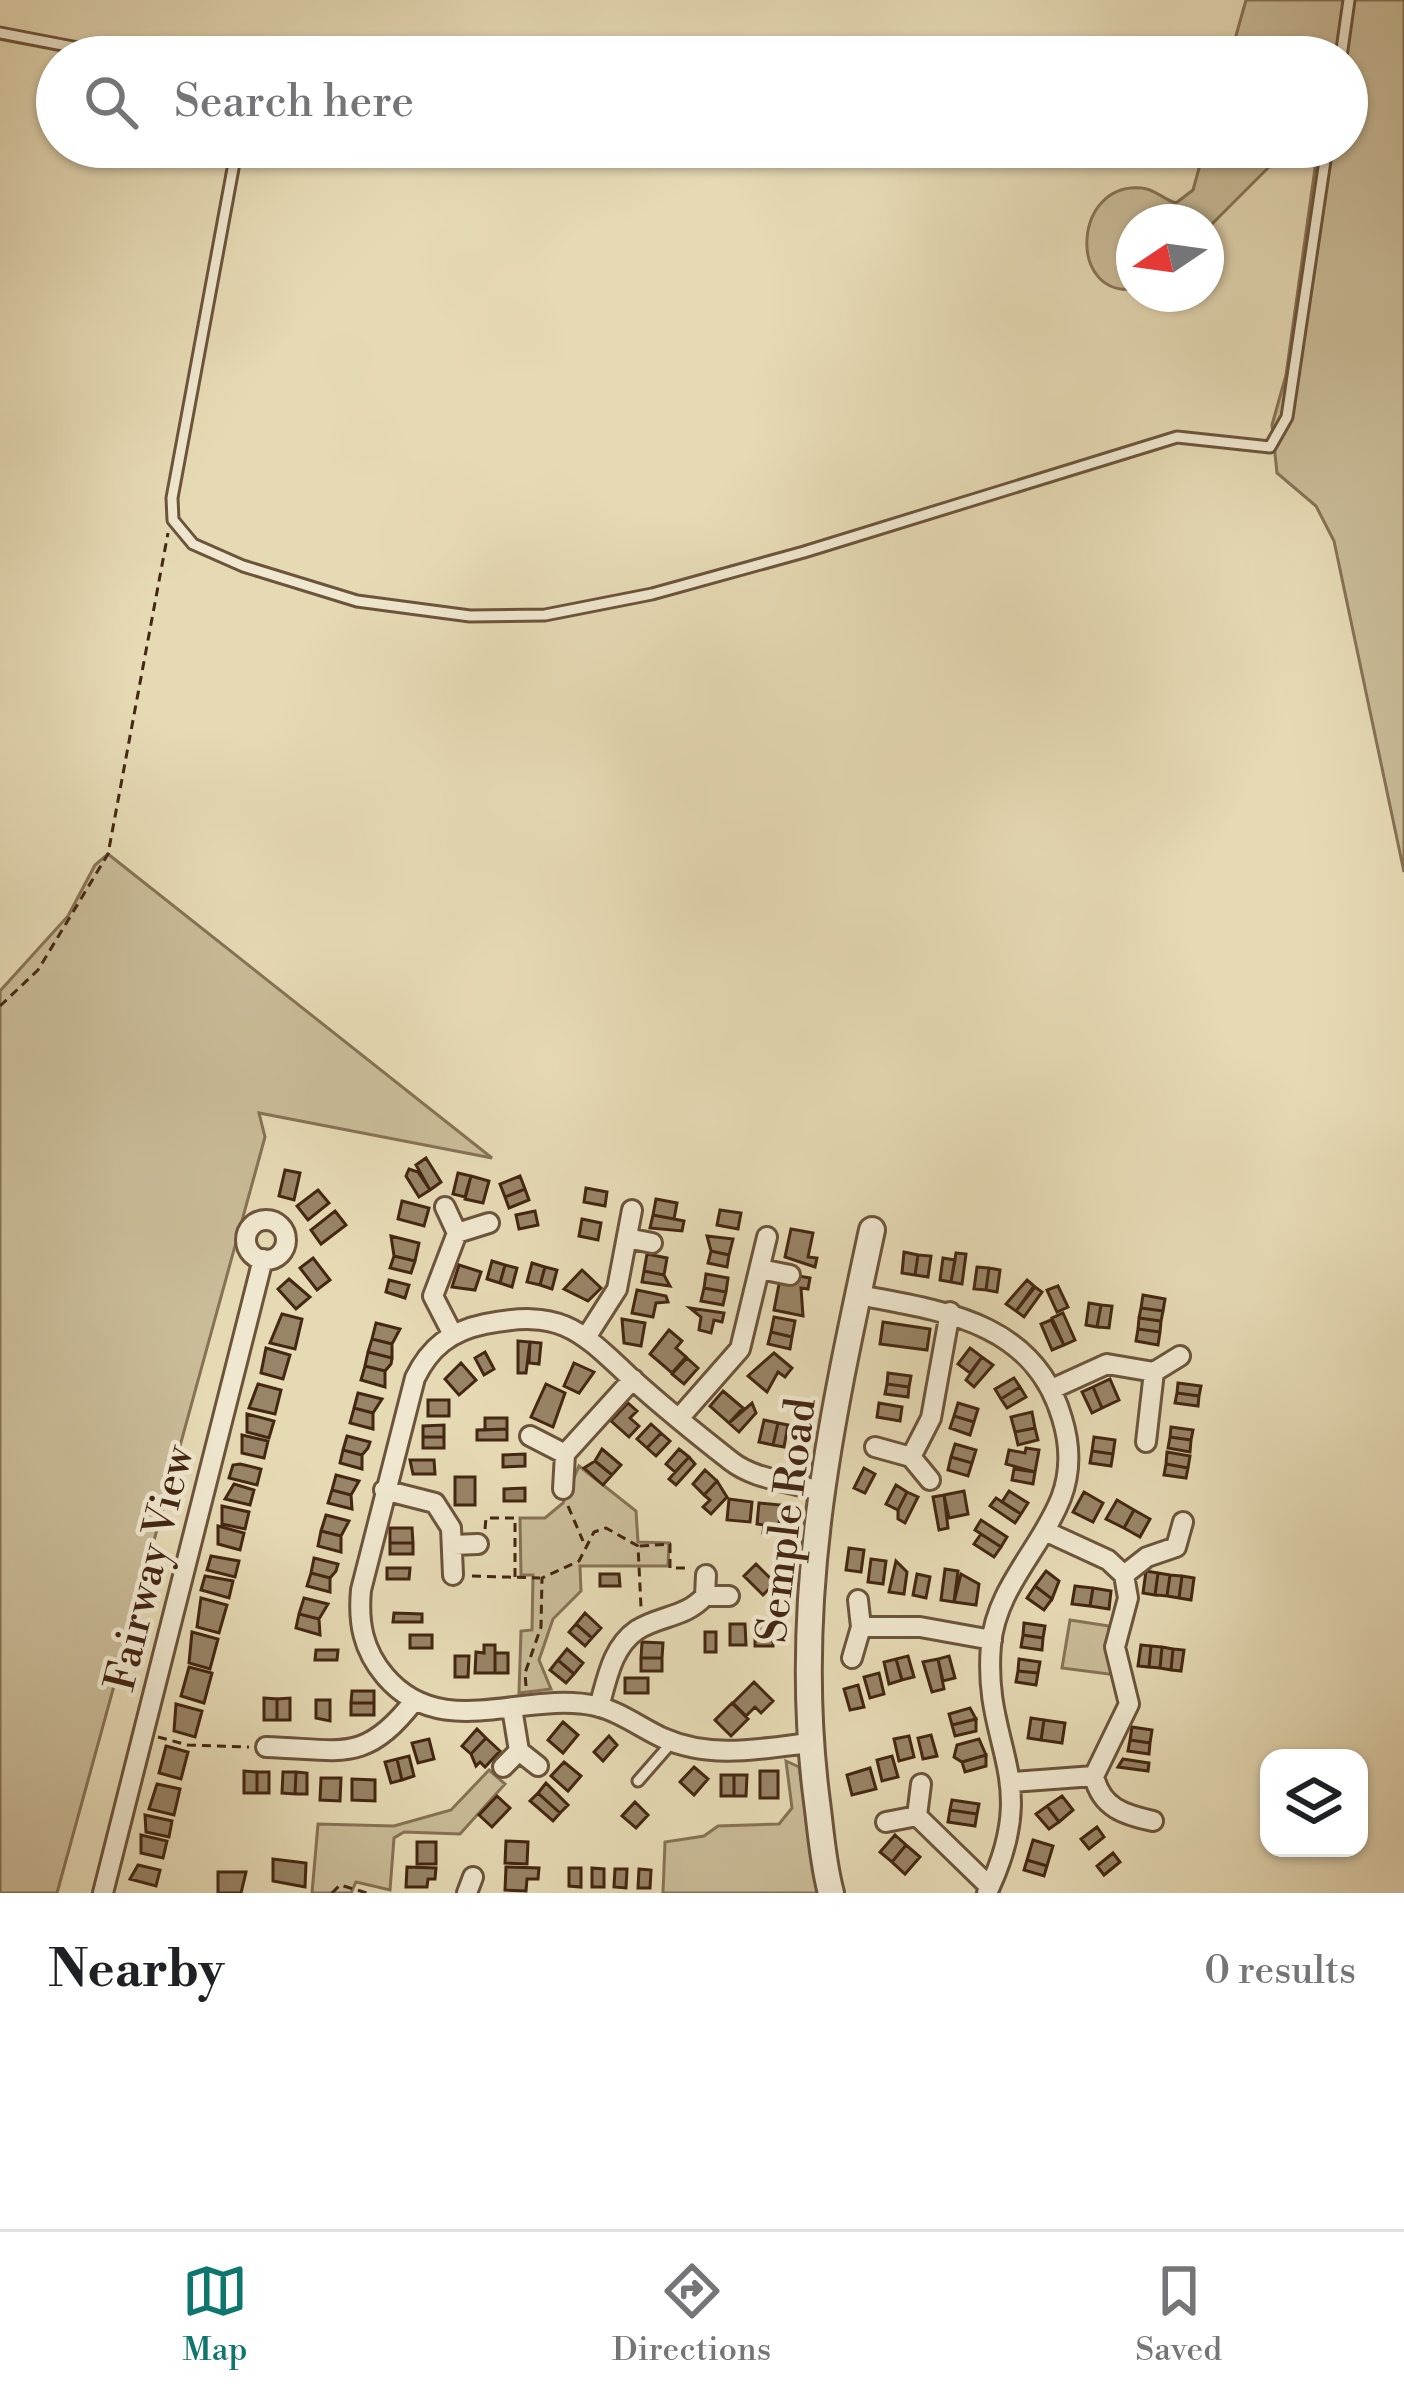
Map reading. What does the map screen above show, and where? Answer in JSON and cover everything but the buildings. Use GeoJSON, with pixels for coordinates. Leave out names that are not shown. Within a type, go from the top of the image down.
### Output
{"type":"FeatureCollection","features":[{"type":"Feature","properties":{"kind":"street"},"geometry":{"type":"LineString","coordinates":[[445,1207],[457,1233],[433,1296],[452,1334]]}},
{"type":"Feature","properties":{"kind":"street"},"geometry":{"type":"LineString","coordinates":[[587,1336],[617,1289],[632,1210]]}},
{"type":"Feature","properties":{"kind":"street"},"geometry":{"type":"LineString","coordinates":[[457,1233],[489,1223]]}},
{"type":"Feature","properties":{"kind":"street","name":"Semple Road"},"geometry":{"type":"LineString","coordinates":[[830,1893],[809,1743],[806,1627],[818,1491],[872,1230]]}},
{"type":"Feature","properties":{"kind":"street"},"geometry":{"type":"LineString","coordinates":[[681,1416],[740,1349],[767,1237]]}},
{"type":"Feature","properties":{"kind":"street"},"geometry":{"type":"LineString","coordinates":[[627,1238],[652,1243]]}},
{"type":"Feature","properties":{"kind":"street","name":"Fairway View"},"geometry":{"type":"LineString","coordinates":[[104,1893],[262,1259]]}},
{"type":"Feature","properties":{"kind":"street"},"geometry":{"type":"LineString","coordinates":[[760,1269],[790,1275]]}},
{"type":"Feature","properties":{"kind":"street"},"geometry":{"type":"LineString","coordinates":[[859,1295],[950,1312],[1005,1337],[1030,1356],[1052,1390],[1069,1445],[1068,1470],[1045,1532],[1004,1596],[992,1640],[992,1680],[1013,1782],[1011,1833],[989,1890],[917,1816]]}},
{"type":"Feature","properties":{"kind":"street"},"geometry":{"type":"LineString","coordinates":[[911,1457],[932,1418],[950,1312]]}},
{"type":"Feature","properties":{"kind":"street"},"geometry":{"type":"LineString","coordinates":[[809,1743],[740,1751],[699,1750],[599,1707],[465,1713],[414,1701],[373,1663],[358,1618],[384,1490],[415,1378],[425,1358],[452,1334],[532,1318],[553,1319],[587,1336],[734,1464],[818,1491]]}},
{"type":"Feature","properties":{"kind":"street"},"geometry":{"type":"LineString","coordinates":[[1052,1390],[1107,1364],[1154,1372],[1165,1370],[1180,1356]]}},
{"type":"Feature","properties":{"kind":"street"},"geometry":{"type":"LineString","coordinates":[[1146,1442],[1154,1372]]}},
{"type":"Feature","properties":{"kind":"street"},"geometry":{"type":"LineString","coordinates":[[563,1489],[565,1454],[633,1379]]}},
{"type":"Feature","properties":{"kind":"street"},"geometry":{"type":"LineString","coordinates":[[530,1436],[565,1454]]}},
{"type":"Feature","properties":{"kind":"street"},"geometry":{"type":"LineString","coordinates":[[875,1447],[911,1457],[929,1480]]}},
{"type":"Feature","properties":{"kind":"street"},"geometry":{"type":"LineString","coordinates":[[384,1490],[436,1503],[453,1545],[453,1575]]}},
{"type":"Feature","properties":{"kind":"street"},"geometry":{"type":"LineString","coordinates":[[1124,1575],[1147,1557],[1176,1547],[1183,1522]]}},
{"type":"Feature","properties":{"kind":"street"},"geometry":{"type":"LineString","coordinates":[[1045,1532],[1108,1560],[1124,1575],[1128,1598],[1115,1647],[1129,1704],[1094,1776],[1097,1788],[1120,1814],[1153,1821]]}},
{"type":"Feature","properties":{"kind":"street"},"geometry":{"type":"LineString","coordinates":[[453,1545],[478,1544]]}},
{"type":"Feature","properties":{"kind":"street"},"geometry":{"type":"LineString","coordinates":[[599,1707],[614,1655],[639,1629],[680,1617],[703,1583],[728,1596]]}},
{"type":"Feature","properties":{"kind":"street"},"geometry":{"type":"LineString","coordinates":[[852,1658],[861,1627],[858,1600]]}},
{"type":"Feature","properties":{"kind":"street"},"geometry":{"type":"LineString","coordinates":[[861,1627],[920,1628],[992,1640]]}},
{"type":"Feature","properties":{"kind":"street"},"geometry":{"type":"LineString","coordinates":[[266,1747],[350,1749],[379,1742],[414,1701]]}},
{"type":"Feature","properties":{"kind":"street"},"geometry":{"type":"LineString","coordinates":[[502,1768],[518,1750],[519,1707]]}},
{"type":"Feature","properties":{"kind":"street"},"geometry":{"type":"LineString","coordinates":[[302,1748],[303,1727]]}},
{"type":"Feature","properties":{"kind":"street"},"geometry":{"type":"LineString","coordinates":[[518,1750],[538,1766]]}},
{"type":"Feature","properties":{"kind":"street"},"geometry":{"type":"LineString","coordinates":[[1013,1782],[1094,1776]]}},
{"type":"Feature","properties":{"kind":"street"},"geometry":{"type":"LineString","coordinates":[[917,1816],[921,1784]]}},
{"type":"Feature","properties":{"kind":"street"},"geometry":{"type":"LineString","coordinates":[[886,1822],[917,1816]]}},
{"type":"Feature","properties":{"kind":"lane"},"geometry":{"type":"LineString","coordinates":[[1344,36],[1349,0]]}},
{"type":"Feature","properties":{"kind":"lane"},"geometry":{"type":"LineString","coordinates":[[0,33],[36,40]]}},
{"type":"Feature","properties":{"kind":"lane"},"geometry":{"type":"LineString","coordinates":[[232,168],[171,514],[187,538],[206,550],[357,602],[470,616],[545,615],[652,594],[1177,437],[1270,447],[1287,417],[1324,168]]}},
{"type":"Feature","properties":{"kind":"lane"},"geometry":{"type":"LineString","coordinates":[[638,1781],[673,1741]]}},
{"type":"Feature","properties":{"kind":"path"},"geometry":{"type":"LineString","coordinates":[[0,1006],[38,970],[108,854],[171,514]]}},
{"type":"Feature","properties":{"kind":"path"},"geometry":{"type":"LineString","coordinates":[[453,1575],[542,1578],[578,1561],[584,1542],[563,1489]]}},
{"type":"Feature","properties":{"kind":"path"},"geometry":{"type":"LineString","coordinates":[[478,1544],[483,1544],[486,1518],[514,1518],[515,1578]]}},
{"type":"Feature","properties":{"kind":"path"},"geometry":{"type":"LineString","coordinates":[[584,1542],[606,1528],[638,1546],[670,1544],[670,1568],[698,1568],[703,1583]]}},
{"type":"Feature","properties":{"kind":"path"},"geometry":{"type":"LineString","coordinates":[[638,1546],[639,1629]]}},
{"type":"Feature","properties":{"kind":"path"},"geometry":{"type":"LineString","coordinates":[[519,1707],[541,1627],[542,1578]]}},
{"type":"Feature","properties":{"kind":"path"},"geometry":{"type":"LineString","coordinates":[[144,1733],[188,1745],[266,1747]]}},
{"type":"Feature","properties":{"kind":"path"},"geometry":{"type":"LineString","coordinates":[[332,1893],[340,1885],[367,1893]]}},
{"type":"Feature","properties":{"kind":"shaded area"},"geometry":{"type":"Polygon","coordinates":[[[1246,0],[1404,0],[1404,872],[1334,541],[1316,506],[1277,473],[1272,425],[1286,375],[1315,168],[1368,168],[1368,36],[1236,36],[1246,0]]]}},
{"type":"Feature","properties":{"kind":"shaded area"},"geometry":{"type":"Polygon","coordinates":[[[1199,168],[1268,168],[1224,212],[1224,204],[1116,204],[1116,287],[1097,276],[1087,239],[1091,219],[1102,202],[1119,191],[1142,188],[1176,203],[1193,190],[1199,168]]]}},
{"type":"Feature","properties":{"kind":"shaded area"},"geometry":{"type":"Polygon","coordinates":[[[108,854],[492,1158],[259,1113],[265,1137],[57,1893],[0,1893],[0,991],[68,916],[95,865],[108,854]]]}},
{"type":"Feature","properties":{"kind":"shaded area"},"geometry":{"type":"Polygon","coordinates":[[[579,1466],[636,1511],[638,1542],[669,1543],[668,1566],[580,1566],[581,1591],[553,1619],[539,1660],[551,1689],[519,1693],[521,1631],[532,1630],[533,1575],[521,1575],[520,1518],[545,1518],[563,1503],[579,1466]]]}},
{"type":"Feature","properties":{"kind":"shaded area"},"geometry":{"type":"Polygon","coordinates":[[[1070,1620],[1109,1626],[1108,1658],[1116,1675],[1062,1668],[1070,1620]]]}},
{"type":"Feature","properties":{"kind":"shaded area"},"geometry":{"type":"Polygon","coordinates":[[[786,1761],[799,1767],[819,1893],[663,1893],[665,1842],[704,1836],[718,1826],[779,1824],[792,1808],[786,1761]]]}},
{"type":"Feature","properties":{"kind":"shaded area"},"geometry":{"type":"Polygon","coordinates":[[[489,1770],[505,1784],[460,1834],[404,1832],[394,1838],[390,1890],[356,1882],[351,1893],[312,1893],[318,1824],[394,1826],[451,1810],[489,1770]]]}}]}
